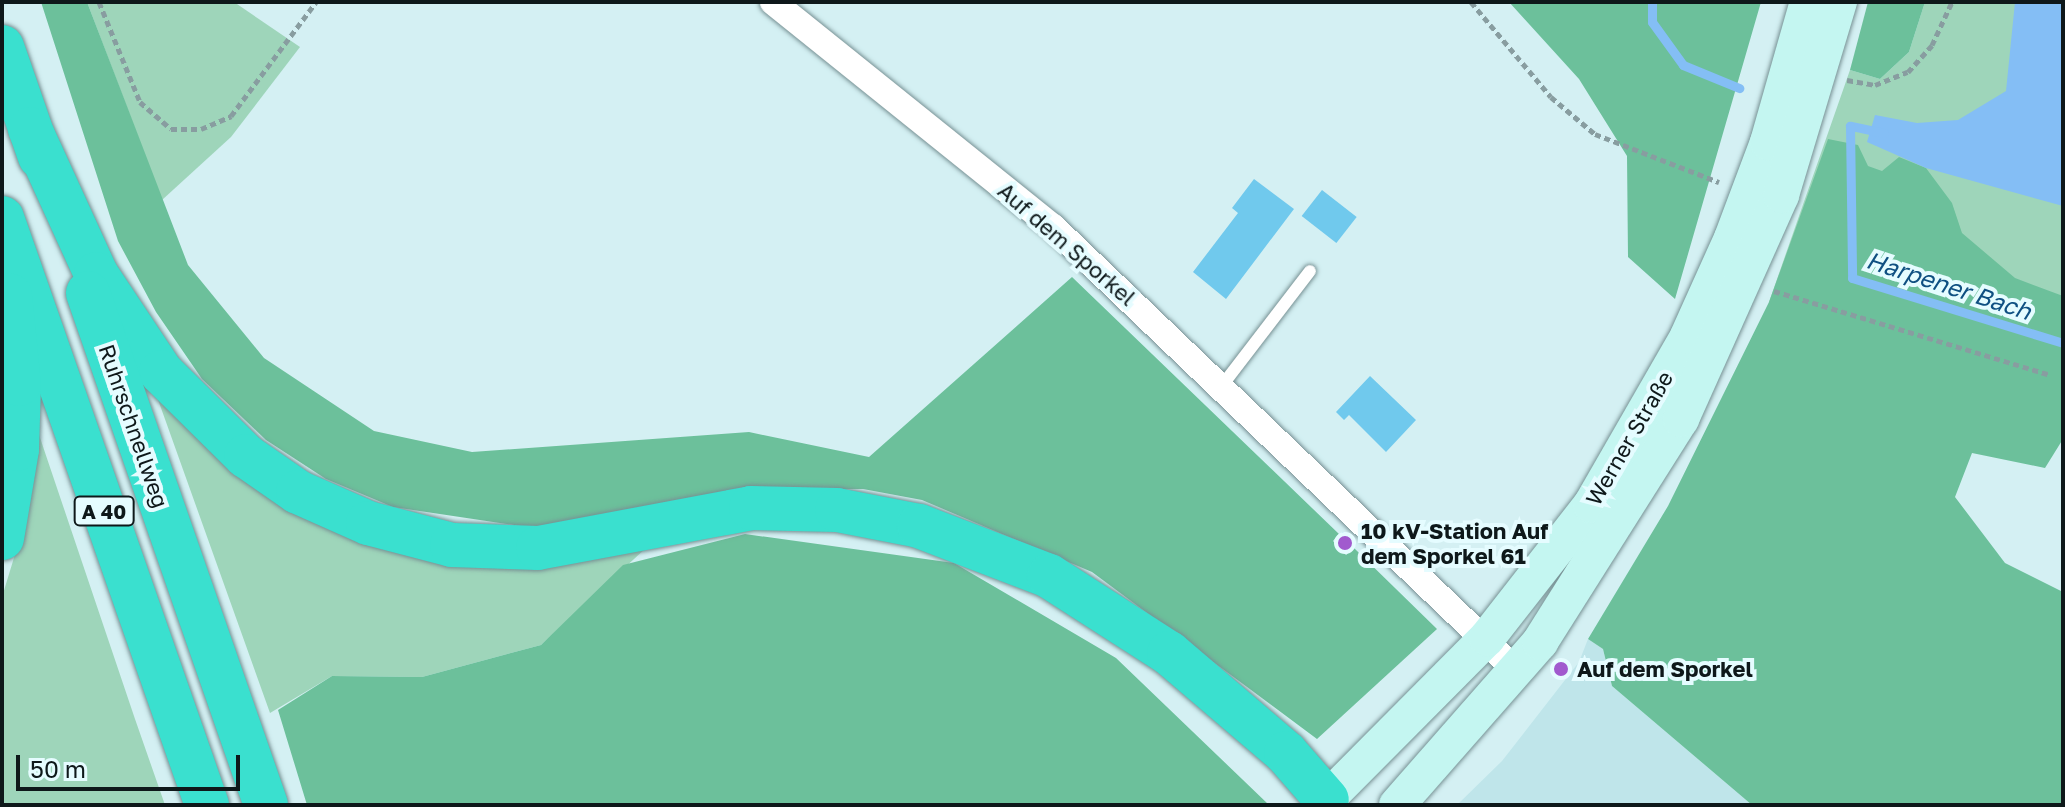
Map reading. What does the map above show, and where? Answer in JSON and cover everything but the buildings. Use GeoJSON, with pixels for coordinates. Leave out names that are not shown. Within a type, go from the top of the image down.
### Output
{"type":"FeatureCollection","features":[{"type":"Feature","properties":{"kind":"highway","name":"Ruhrschnellweg"},"geometry":{"type":"LineString","coordinates":[[2,47],[266,805]]}},
{"type":"Feature","properties":{"kind":"highway"},"geometry":{"type":"LineString","coordinates":[[30,129],[96,274],[161,372],[246,456],[298,492],[368,523],[452,545],[538,548],[751,508],[837,510],[919,526],[1049,576],[1169,653],[1286,753],[1327,804]]}},
{"type":"Feature","properties":{"kind":"highway","name":"A 40"},"geometry":{"type":"LineString","coordinates":[[2,218],[207,805]]}},
{"type":"Feature","properties":{"kind":"highway"},"geometry":{"type":"LineString","coordinates":[[2,250],[19,384],[17,449],[2,538]]}},
{"type":"Feature","properties":{"kind":"main road","name":"Werner Straße"},"geometry":{"type":"LineString","coordinates":[[1327,804],[1487,638],[1591,505],[1688,336],[1748,194],[1808,2]]}},
{"type":"Feature","properties":{"kind":"main road","name":"Werner Straße"},"geometry":{"type":"LineString","coordinates":[[1397,805],[1517,671],[1688,422],[1747,280],[1821,73],[1839,2]]}},
{"type":"Feature","properties":{"kind":"street","name":"Auf dem Sporkel"},"geometry":{"type":"LineString","coordinates":[[773,2],[1053,227],[1487,638],[1517,671]]}},
{"type":"Feature","properties":{"kind":"lane"},"geometry":{"type":"LineString","coordinates":[[1221,387],[1310,271]]}},
{"type":"Feature","properties":{"kind":"path"},"geometry":{"type":"LineString","coordinates":[[99,2],[140,102],[171,129],[201,129],[231,116],[316,2]]}},
{"type":"Feature","properties":{"kind":"path"},"geometry":{"type":"LineString","coordinates":[[1471,2],[1551,97],[1595,134],[1748,194]]}},
{"type":"Feature","properties":{"kind":"path"},"geometry":{"type":"LineString","coordinates":[[1821,73],[1875,85],[1908,72],[1932,45],[1952,2]]}},
{"type":"Feature","properties":{"kind":"path"},"geometry":{"type":"LineString","coordinates":[[1768,289],[2051,375]]}},
{"type":"Feature","properties":{"kind":"shaded area"},"geometry":{"type":"Polygon","coordinates":[[[1588,639],[1603,649],[1612,686],[1752,805],[1457,805],[1502,761],[1579,662],[1588,639]]]}},
{"type":"Feature","properties":{"kind":"green space"},"geometry":{"type":"Polygon","coordinates":[[[41,2],[87,2],[188,265],[264,358],[374,431],[472,452],[749,432],[869,457],[1072,277],[1339,534],[1333,541],[1346,555],[1354,548],[1437,629],[1317,739],[1092,572],[922,500],[863,489],[739,489],[541,529],[393,507],[326,479],[266,440],[202,379],[156,312],[118,241],[41,2]]]}},
{"type":"Feature","properties":{"kind":"green space"},"geometry":{"type":"Polygon","coordinates":[[[87,2],[234,2],[300,47],[231,137],[162,200],[87,2]]]}},
{"type":"Feature","properties":{"kind":"green space"},"geometry":{"type":"Polygon","coordinates":[[[1509,2],[1761,2],[1675,299],[1628,257],[1627,156],[1579,79],[1509,2]]]}},
{"type":"Feature","properties":{"kind":"green space"},"geometry":{"type":"Polygon","coordinates":[[[1868,2],[1925,2],[1909,52],[1880,79],[1850,70],[1868,2]]]}},
{"type":"Feature","properties":{"kind":"green space"},"geometry":{"type":"Polygon","coordinates":[[[1925,2],[2063,2],[2063,394],[1769,302],[1850,70],[1880,79],[1909,52],[1925,2]]]}},
{"type":"Feature","properties":{"kind":"green space"},"geometry":{"type":"Polygon","coordinates":[[[1828,139],[1858,145],[1868,166],[1882,171],[1899,157],[1926,168],[1952,203],[1962,233],[2015,278],[2063,296],[2063,439],[2045,468],[1972,453],[1955,497],[2005,563],[2063,592],[2063,805],[1752,805],[1612,686],[1603,649],[1588,639],[1668,506],[1769,302],[1828,139]]]}},
{"type":"Feature","properties":{"kind":"green space"},"geometry":{"type":"Polygon","coordinates":[[[151,380],[311,513],[647,547],[541,645],[422,677],[332,676],[270,713],[151,380]]]}},
{"type":"Feature","properties":{"kind":"green space"},"geometry":{"type":"Polygon","coordinates":[[[32,414],[165,805],[2,805],[2,597],[20,538],[32,414]]]}},
{"type":"Feature","properties":{"kind":"green space"},"geometry":{"type":"Polygon","coordinates":[[[745,534],[954,563],[1116,658],[1268,804],[307,805],[278,710],[332,676],[422,677],[541,645],[623,565],[745,534]]]}},
{"type":"Feature","properties":{"kind":"water"},"geometry":{"type":"Polygon","coordinates":[[[2015,2],[2063,2],[2063,206],[1926,168],[1867,142],[1875,115],[1917,123],[1958,120],[2006,91],[2015,2]]]}},
{"type":"Feature","properties":{"kind":"waterway","name":"Harpener Bach"},"geometry":{"type":"LineString","coordinates":[[1652,2],[1652,22],[1683,65],[1739,88]]}},
{"type":"Feature","properties":{"kind":"waterway","name":"Harpener Bach"},"geometry":{"type":"LineString","coordinates":[[1884,133],[1850,126],[1852,278],[2063,343]]}},
{"type":"Feature","properties":{"kind":"place","name":"10 kV-Station Auf dem Sporkel 61"},"geometry":{"type":"Point","coordinates":[1345,543]}},
{"type":"Feature","properties":{"kind":"place","name":"Auf dem Sporkel"},"geometry":{"type":"Point","coordinates":[1561,669]}}]}
